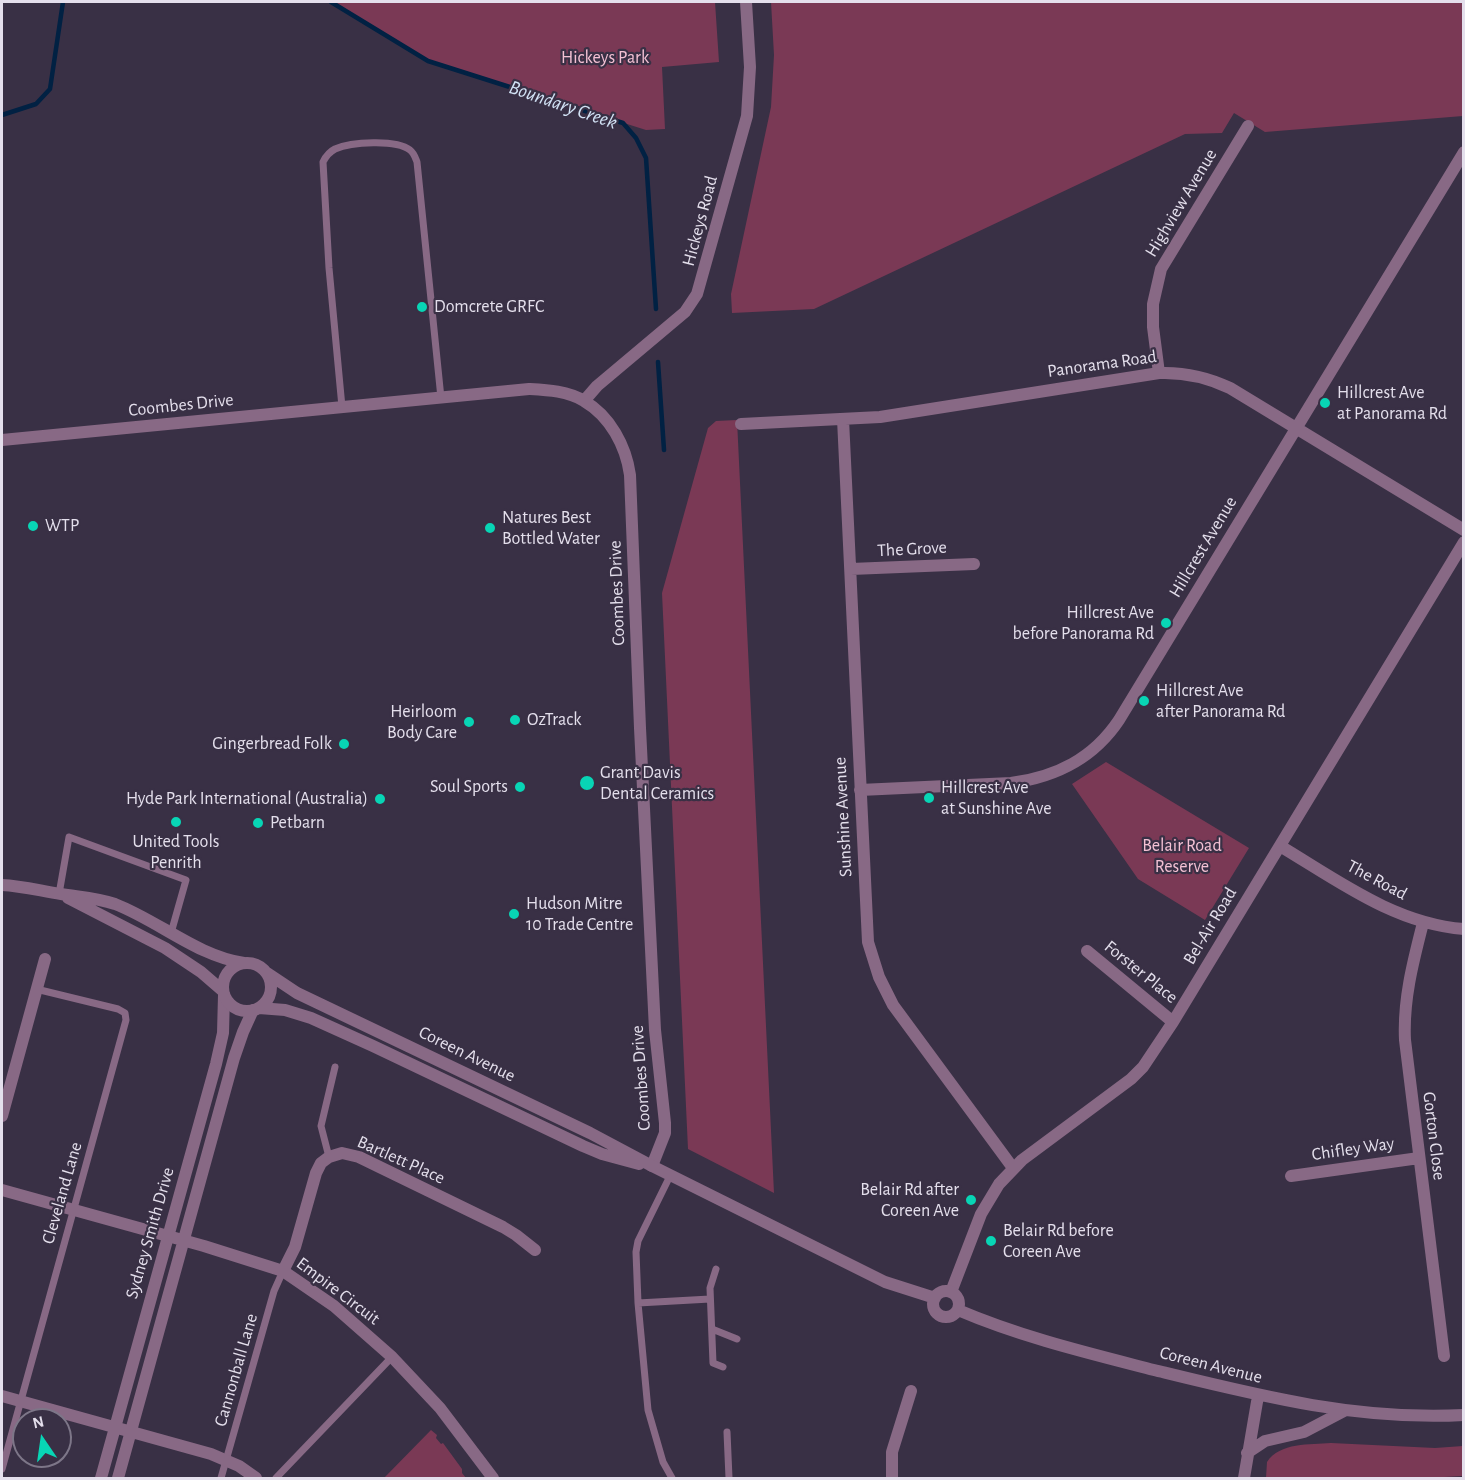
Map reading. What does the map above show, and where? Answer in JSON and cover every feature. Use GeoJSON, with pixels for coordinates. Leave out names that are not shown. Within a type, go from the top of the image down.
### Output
{"type":"FeatureCollection","features":[{"type":"Feature","properties":{"kind":"street","name":"Hickeys Road"},"geometry":{"type":"LineString","coordinates":[[584,401],[597,386],[685,312],[697,294],[747,116],[750,67],[746,2]]}},
{"type":"Feature","properties":{"kind":"street","name":"Highview Avenue"},"geometry":{"type":"LineString","coordinates":[[1159,373],[1153,314],[1157,280],[1169,254],[1248,126]]}},
{"type":"Feature","properties":{"kind":"street","name":"Hillcrest Avenue"},"geometry":{"type":"LineString","coordinates":[[860,790],[1011,783],[1035,779],[1057,772],[1096,748],[1119,720],[1464,152]]}},
{"type":"Feature","properties":{"kind":"street","name":"Panorama Road"},"geometry":{"type":"LineString","coordinates":[[741,424],[894,415],[1159,373],[1189,374],[1230,388],[1464,530]]}},
{"type":"Feature","properties":{"kind":"street","name":"Coombes Drive"},"geometry":{"type":"LineString","coordinates":[[2,440],[529,389],[564,393],[584,401],[603,418],[616,435],[626,454],[630,475],[640,738],[655,1030],[665,1123],[665,1132],[652,1166]]}},
{"type":"Feature","properties":{"kind":"street","name":"Sunshine Avenue"},"geometry":{"type":"LineString","coordinates":[[843,419],[868,942],[879,977],[893,1005],[1013,1168]]}},
{"type":"Feature","properties":{"kind":"street","name":"Bel-Air Road"},"geometry":{"type":"LineString","coordinates":[[951,1292],[981,1214],[993,1192],[1013,1168],[1138,1074],[1173,1022],[1464,542]]}},
{"type":"Feature","properties":{"kind":"street","name":"The Grove"},"geometry":{"type":"LineString","coordinates":[[851,570],[974,564]]}},
{"type":"Feature","properties":{"kind":"street","name":"The Road"},"geometry":{"type":"LineString","coordinates":[[1280,846],[1390,910],[1423,923],[1464,929]]}},
{"type":"Feature","properties":{"kind":"street"},"geometry":{"type":"LineString","coordinates":[[2,885],[59,894],[114,904],[218,957],[257,965],[267,973],[271,986],[265,1004],[246,1011],[232,1007],[223,993],[201,972],[172,952],[59,894]]}},
{"type":"Feature","properties":{"kind":"street","name":"Gorton Close"},"geometry":{"type":"LineString","coordinates":[[1423,923],[1407,987],[1404,1023],[1406,1058],[1444,1356]]}},
{"type":"Feature","properties":{"kind":"street","name":"Forster Place"},"geometry":{"type":"LineString","coordinates":[[1087,951],[1173,1022]]}},
{"type":"Feature","properties":{"kind":"street"},"geometry":{"type":"LineString","coordinates":[[2,1116],[45,959]]}},
{"type":"Feature","properties":{"kind":"street"},"geometry":{"type":"LineString","coordinates":[[223,993],[224,978],[227,973],[231,968],[244,963]]}},
{"type":"Feature","properties":{"kind":"street","name":"Coreen Avenue"},"geometry":{"type":"LineString","coordinates":[[267,973],[297,993],[590,1132],[670,1176],[885,1282],[935,1298]]}},
{"type":"Feature","properties":{"kind":"street","name":"Sydney Smith Drive"},"geometry":{"type":"LineString","coordinates":[[101,1479],[221,1046],[223,993]]}},
{"type":"Feature","properties":{"kind":"street","name":"Coreen Avenue"},"geometry":{"type":"LineString","coordinates":[[256,1009],[285,1010],[311,1018],[583,1146],[619,1160],[652,1166]]}},
{"type":"Feature","properties":{"kind":"street","name":"Sydney Smith Drive"},"geometry":{"type":"LineString","coordinates":[[118,1479],[234,1058],[256,1009]]}},
{"type":"Feature","properties":{"kind":"street","name":"Bartlett Place"},"geometry":{"type":"LineString","coordinates":[[283,1271],[295,1247],[316,1173],[321,1163],[329,1157],[342,1153],[359,1157],[503,1227],[534,1250]]}},
{"type":"Feature","properties":{"kind":"street","name":"Chifley Way"},"geometry":{"type":"LineString","coordinates":[[1291,1176],[1419,1158]]}},
{"type":"Feature","properties":{"kind":"street","name":"Empire Circuit"},"geometry":{"type":"LineString","coordinates":[[2,1190],[184,1240],[283,1271],[334,1306],[392,1357],[440,1408],[469,1444],[492,1479]]}},
{"type":"Feature","properties":{"kind":"street"},"geometry":{"type":"LineString","coordinates":[[944,1291],[951,1292],[958,1298],[958,1310],[948,1318],[940,1316],[933,1306],[935,1298],[944,1291]]}},
{"type":"Feature","properties":{"kind":"street","name":"Coreen Avenue"},"geometry":{"type":"LineString","coordinates":[[958,1310],[990,1323],[1073,1349],[1258,1396],[1344,1411],[1388,1415],[1464,1415]]}},
{"type":"Feature","properties":{"kind":"street"},"geometry":{"type":"LineString","coordinates":[[892,1479],[894,1443],[911,1391]]}},
{"type":"Feature","properties":{"kind":"street"},"geometry":{"type":"LineString","coordinates":[[2,1396],[227,1460],[256,1479]]}},
{"type":"Feature","properties":{"kind":"street"},"geometry":{"type":"LineString","coordinates":[[1244,1479],[1258,1396]]}},
{"type":"Feature","properties":{"kind":"street"},"geometry":{"type":"LineString","coordinates":[[1247,1453],[1265,1441],[1304,1432],[1344,1411]]}},
{"type":"Feature","properties":{"kind":"lane"},"geometry":{"type":"LineString","coordinates":[[342,407],[328,257],[323,162],[327,154],[335,149],[359,144],[401,145],[410,150],[417,162],[441,398]]}},
{"type":"Feature","properties":{"kind":"lane"},"geometry":{"type":"LineString","coordinates":[[59,894],[69,837],[186,880],[171,933]]}},
{"type":"Feature","properties":{"kind":"lane","name":"Cleveland Lane"},"geometry":{"type":"LineString","coordinates":[[2,1469],[126,1016],[118,1009],[36,989]]}},
{"type":"Feature","properties":{"kind":"lane"},"geometry":{"type":"LineString","coordinates":[[329,1157],[321,1132],[321,1121],[335,1067]]}},
{"type":"Feature","properties":{"kind":"lane"},"geometry":{"type":"LineString","coordinates":[[670,1176],[636,1246],[638,1303],[648,1410],[663,1462],[672,1479]]}},
{"type":"Feature","properties":{"kind":"lane"},"geometry":{"type":"LineString","coordinates":[[716,1269],[710,1288],[713,1363],[723,1367]]}},
{"type":"Feature","properties":{"kind":"lane","name":"Cannonball Lane"},"geometry":{"type":"LineString","coordinates":[[221,1479],[274,1291],[283,1271]]}},
{"type":"Feature","properties":{"kind":"lane"},"geometry":{"type":"LineString","coordinates":[[638,1303],[710,1299]]}},
{"type":"Feature","properties":{"kind":"lane"},"geometry":{"type":"LineString","coordinates":[[712,1329],[737,1339]]}},
{"type":"Feature","properties":{"kind":"lane"},"geometry":{"type":"LineString","coordinates":[[276,1479],[392,1357]]}},
{"type":"Feature","properties":{"kind":"lane"},"geometry":{"type":"LineString","coordinates":[[727,1432],[729,1479]]}},
{"type":"Feature","properties":{"kind":"green space","name":"Hickeys Park"},"geometry":{"type":"Polygon","coordinates":[[[331,2],[715,2],[719,62],[662,67],[665,129],[646,130],[428,61],[331,2]]]}},
{"type":"Feature","properties":{"kind":"green space"},"geometry":{"type":"Polygon","coordinates":[[[771,2],[1463,2],[1463,116],[1265,132],[1234,113],[1222,133],[1185,134],[814,309],[732,313],[731,294],[771,107],[774,55],[771,2]]]}},
{"type":"Feature","properties":{"kind":"green space"},"geometry":{"type":"Polygon","coordinates":[[[737,420],[774,1193],[688,1149],[662,593],[708,428],[716,421],[737,420]]]}},
{"type":"Feature","properties":{"kind":"green space","name":"Belair Road Reserve"},"geometry":{"type":"Polygon","coordinates":[[[1106,762],[1249,848],[1205,920],[1138,879],[1072,784],[1106,762]]]}},
{"type":"Feature","properties":{"kind":"green space"},"geometry":{"type":"Polygon","coordinates":[[[431,1430],[462,1469],[466,1478],[384,1478],[431,1430]]]}},
{"type":"Feature","properties":{"kind":"green space"},"geometry":{"type":"Polygon","coordinates":[[[1331,1443],[1435,1448],[1463,1446],[1463,1476],[1266,1478],[1267,1462],[1280,1451],[1296,1446],[1331,1443]]]}},
{"type":"Feature","properties":{"kind":"waterway","name":"Boundary Creek"},"geometry":{"type":"LineString","coordinates":[[2,115],[36,104],[50,89],[63,2]]}},
{"type":"Feature","properties":{"kind":"waterway","name":"Boundary Creek"},"geometry":{"type":"LineString","coordinates":[[331,2],[428,61],[623,123],[636,138],[646,158],[656,309]]}},
{"type":"Feature","properties":{"kind":"waterway","name":"Boundary Creek"},"geometry":{"type":"LineString","coordinates":[[658,362],[664,450]]}},
{"type":"Feature","properties":{"kind":"place","name":"Domcrete GRFC"},"geometry":{"type":"Point","coordinates":[422,307]}},
{"type":"Feature","properties":{"kind":"place","name":"Hillcrest Ave at Panorama Rd"},"geometry":{"type":"Point","coordinates":[1325,403]}},
{"type":"Feature","properties":{"kind":"place","name":"WTP"},"geometry":{"type":"Point","coordinates":[33,526]}},
{"type":"Feature","properties":{"kind":"place","name":"Natures Best Bottled Water"},"geometry":{"type":"Point","coordinates":[490,528]}},
{"type":"Feature","properties":{"kind":"place","name":"Hillcrest Ave before Panorama Rd"},"geometry":{"type":"Point","coordinates":[1166,623]}},
{"type":"Feature","properties":{"kind":"place","name":"Hillcrest Ave after Panorama Rd"},"geometry":{"type":"Point","coordinates":[1144,701]}},
{"type":"Feature","properties":{"kind":"place","name":"OzTrack"},"geometry":{"type":"Point","coordinates":[515,720]}},
{"type":"Feature","properties":{"kind":"place","name":"Heirloom Body Care"},"geometry":{"type":"Point","coordinates":[469,722]}},
{"type":"Feature","properties":{"kind":"place","name":"Gingerbread Folk"},"geometry":{"type":"Point","coordinates":[344,744]}},
{"type":"Feature","properties":{"kind":"place","name":"Grant Davis Dental Ceramics"},"geometry":{"type":"Point","coordinates":[587,783]}},
{"type":"Feature","properties":{"kind":"place","name":"Soul Sports"},"geometry":{"type":"Point","coordinates":[520,787]}},
{"type":"Feature","properties":{"kind":"place","name":"Hillcrest Ave at Sunshine Ave"},"geometry":{"type":"Point","coordinates":[929,798]}},
{"type":"Feature","properties":{"kind":"place","name":"Hyde Park International (Australia)"},"geometry":{"type":"Point","coordinates":[380,799]}},
{"type":"Feature","properties":{"kind":"place","name":"United Tools Penrith"},"geometry":{"type":"Point","coordinates":[176,822]}},
{"type":"Feature","properties":{"kind":"place","name":"Petbarn"},"geometry":{"type":"Point","coordinates":[258,823]}},
{"type":"Feature","properties":{"kind":"place","name":"Hudson Mitre 10 Trade Centre"},"geometry":{"type":"Point","coordinates":[514,914]}},
{"type":"Feature","properties":{"kind":"place","name":"Belair Rd after Coreen Ave"},"geometry":{"type":"Point","coordinates":[971,1200]}},
{"type":"Feature","properties":{"kind":"place","name":"Belair Rd before Coreen Ave"},"geometry":{"type":"Point","coordinates":[991,1241]}}]}
